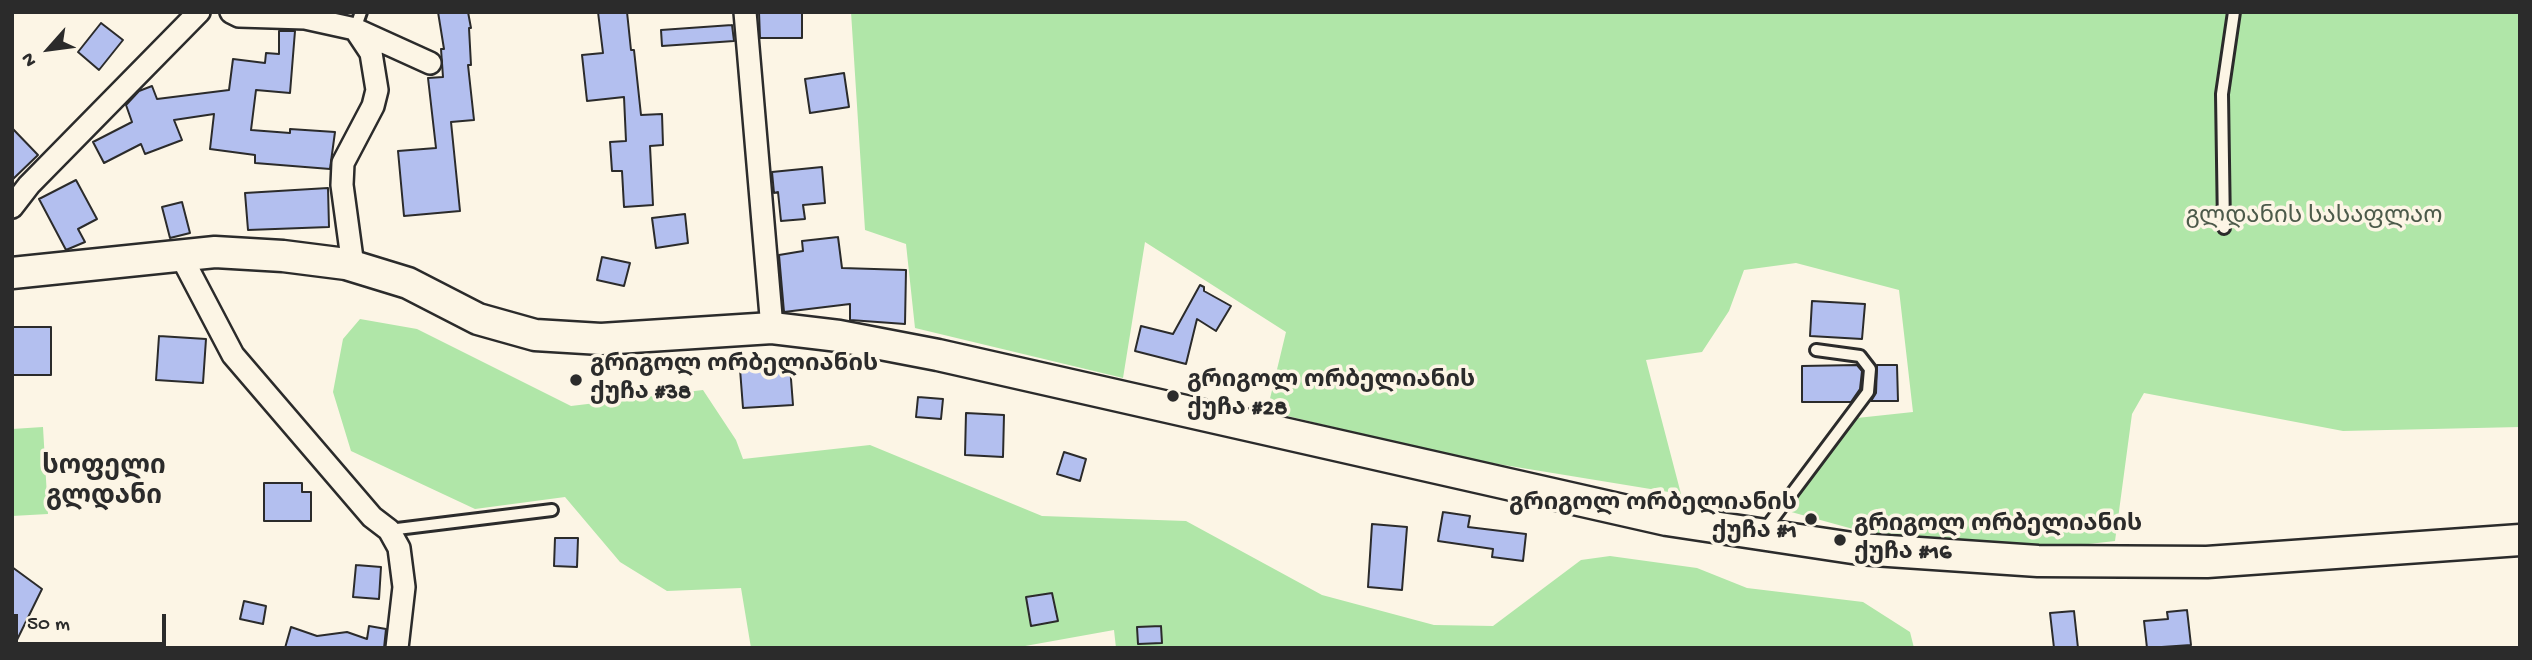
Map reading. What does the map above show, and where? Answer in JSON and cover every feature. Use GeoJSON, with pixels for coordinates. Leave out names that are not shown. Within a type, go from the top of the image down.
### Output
{"type":"FeatureCollection","features":[{"type":"Feature","properties":{"kind":"main road"},"geometry":{"type":"LineString","coordinates":[[12,274],[215,252],[283,256],[353,266],[408,283],[478,318],[535,335],[601,339],[772,328],[839,336],[938,355],[1667,520],[1859,549],[2038,561],[2207,562],[2520,540]]}},
{"type":"Feature","properties":{"kind":"street"},"geometry":{"type":"LineString","coordinates":[[12,207],[29,185],[199,12]]}},
{"type":"Feature","properties":{"kind":"street"},"geometry":{"type":"LineString","coordinates":[[231,12],[239,16],[358,20],[430,63]]}},
{"type":"Feature","properties":{"kind":"street"},"geometry":{"type":"LineString","coordinates":[[745,12],[772,328]]}},
{"type":"Feature","properties":{"kind":"street"},"geometry":{"type":"LineString","coordinates":[[353,266],[342,185],[343,163],[373,106],[377,90],[371,53],[358,20]]}},
{"type":"Feature","properties":{"kind":"street"},"geometry":{"type":"LineString","coordinates":[[181,256],[233,355],[372,517],[389,530],[399,548],[404,587],[397,648]]}},
{"type":"Feature","properties":{"kind":"lane"},"geometry":{"type":"LineString","coordinates":[[2224,228],[2222,94],[2234,12]]}},
{"type":"Feature","properties":{"kind":"lane"},"geometry":{"type":"LineString","coordinates":[[1762,534],[1868,392],[1870,369],[1860,356],[1815,350]]}},
{"type":"Feature","properties":{"kind":"lane"},"geometry":{"type":"LineString","coordinates":[[389,530],[552,510]]}},
{"type":"Feature","properties":{"kind":"green space","name":"გლდანის სასაფლაო"},"geometry":{"type":"Polygon","coordinates":[[[851,12],[2520,12],[2520,427],[2343,431],[2144,393],[2132,414],[2115,541],[2036,550],[1864,532],[1784,510],[1857,418],[1913,412],[1899,290],[1796,263],[1744,270],[1729,311],[1702,352],[1646,360],[1681,494],[1461,458],[1267,411],[1286,332],[1145,242],[1123,378],[915,328],[906,244],[865,230],[851,12]]]}},
{"type":"Feature","properties":{"kind":"green space"},"geometry":{"type":"Polygon","coordinates":[[[360,319],[417,329],[571,406],[703,390],[736,440],[743,459],[870,445],[1042,516],[1186,521],[1322,595],[1434,625],[1493,626],[1581,560],[1610,556],[1697,568],[1747,588],[1863,602],[1910,632],[1914,648],[1116,648],[1114,630],[1014,648],[751,648],[741,588],[667,591],[620,562],[565,497],[475,509],[351,451],[333,392],[343,339],[360,319]]]}},
{"type":"Feature","properties":{"kind":"green space"},"geometry":{"type":"Polygon","coordinates":[[[43,427],[48,514],[12,516],[12,429],[43,427]]]}},
{"type":"Feature","properties":{"kind":"building"},"geometry":{"type":"Polygon","coordinates":[[[438,12],[468,12],[471,28],[471,65],[468,65],[474,120],[451,122],[460,211],[404,216],[398,151],[436,148],[428,78],[443,77],[441,49],[444,49],[438,12]]]}},
{"type":"Feature","properties":{"kind":"building"},"geometry":{"type":"Polygon","coordinates":[[[598,12],[627,12],[641,115],[662,114],[663,145],[650,146],[653,205],[624,207],[622,171],[612,171],[610,142],[626,141],[624,97],[587,101],[582,55],[603,53],[598,12]]]}},
{"type":"Feature","properties":{"kind":"building"},"geometry":{"type":"Polygon","coordinates":[[[759,12],[802,12],[802,38],[760,38],[759,12]]]}},
{"type":"Feature","properties":{"kind":"building"},"geometry":{"type":"Polygon","coordinates":[[[101,23],[123,40],[99,70],[78,52],[101,23]]]}},
{"type":"Feature","properties":{"kind":"building"},"geometry":{"type":"Polygon","coordinates":[[[732,25],[734,41],[662,46],[661,30],[732,25]]]}},
{"type":"Feature","properties":{"kind":"building"},"geometry":{"type":"Polygon","coordinates":[[[279,31],[295,31],[290,93],[256,90],[251,130],[335,132],[330,169],[255,163],[255,155],[210,149],[214,114],[174,120],[182,140],[145,154],[141,144],[104,163],[93,142],[132,122],[126,105],[139,91],[152,86],[157,99],[229,90],[233,59],[265,63],[266,53],[279,54],[279,31]]]}},
{"type":"Feature","properties":{"kind":"building"},"geometry":{"type":"Polygon","coordinates":[[[844,73],[849,107],[810,113],[805,79],[844,73]]]}},
{"type":"Feature","properties":{"kind":"building"},"geometry":{"type":"Polygon","coordinates":[[[12,128],[38,155],[12,180],[12,128]]]}},
{"type":"Feature","properties":{"kind":"building"},"geometry":{"type":"Polygon","coordinates":[[[822,167],[825,203],[803,205],[805,219],[781,221],[778,192],[774,193],[772,172],[822,167]]]}},
{"type":"Feature","properties":{"kind":"building"},"geometry":{"type":"Polygon","coordinates":[[[76,180],[97,219],[78,229],[85,242],[66,250],[39,199],[76,180]]]}},
{"type":"Feature","properties":{"kind":"building"},"geometry":{"type":"Polygon","coordinates":[[[328,188],[329,227],[248,230],[245,193],[328,188]]]}},
{"type":"Feature","properties":{"kind":"building"},"geometry":{"type":"Polygon","coordinates":[[[182,202],[190,233],[170,238],[162,207],[182,202]]]}},
{"type":"Feature","properties":{"kind":"building"},"geometry":{"type":"Polygon","coordinates":[[[685,214],[688,243],[656,248],[652,218],[685,214]]]}},
{"type":"Feature","properties":{"kind":"building"},"geometry":{"type":"Polygon","coordinates":[[[838,237],[842,268],[906,270],[905,324],[850,320],[850,304],[784,312],[779,255],[803,251],[802,241],[838,237]]]}},
{"type":"Feature","properties":{"kind":"building"},"geometry":{"type":"Polygon","coordinates":[[[602,257],[630,263],[624,286],[597,280],[602,257]]]}},
{"type":"Feature","properties":{"kind":"building"},"geometry":{"type":"Polygon","coordinates":[[[1200,285],[1204,287],[1204,291],[1231,306],[1216,331],[1197,319],[1186,364],[1135,351],[1141,326],[1173,334],[1200,285]]]}},
{"type":"Feature","properties":{"kind":"building"},"geometry":{"type":"Polygon","coordinates":[[[1812,301],[1865,304],[1862,339],[1810,336],[1812,301]]]}},
{"type":"Feature","properties":{"kind":"building"},"geometry":{"type":"Polygon","coordinates":[[[12,327],[51,327],[51,375],[12,375],[12,327]]]}},
{"type":"Feature","properties":{"kind":"building"},"geometry":{"type":"Polygon","coordinates":[[[159,336],[206,339],[203,383],[156,380],[159,336]]]}},
{"type":"Feature","properties":{"kind":"building"},"geometry":{"type":"Polygon","coordinates":[[[1857,365],[1862,371],[1860,389],[1851,402],[1802,402],[1802,366],[1857,365]]]}},
{"type":"Feature","properties":{"kind":"building"},"geometry":{"type":"Polygon","coordinates":[[[1877,365],[1897,365],[1898,401],[1871,401],[1876,393],[1877,365]]]}},
{"type":"Feature","properties":{"kind":"building"},"geometry":{"type":"Polygon","coordinates":[[[790,366],[793,405],[743,408],[740,369],[790,366]]]}},
{"type":"Feature","properties":{"kind":"building"},"geometry":{"type":"Polygon","coordinates":[[[918,397],[943,399],[941,419],[916,417],[918,397]]]}},
{"type":"Feature","properties":{"kind":"building"},"geometry":{"type":"Polygon","coordinates":[[[966,413],[1004,415],[1003,457],[965,455],[966,413]]]}},
{"type":"Feature","properties":{"kind":"building"},"geometry":{"type":"Polygon","coordinates":[[[1064,452],[1086,459],[1080,481],[1057,474],[1064,452]]]}},
{"type":"Feature","properties":{"kind":"building"},"geometry":{"type":"Polygon","coordinates":[[[264,483],[302,483],[302,492],[311,492],[311,521],[264,521],[264,483]]]}},
{"type":"Feature","properties":{"kind":"building"},"geometry":{"type":"Polygon","coordinates":[[[1443,512],[1470,516],[1468,527],[1526,534],[1523,561],[1492,557],[1493,549],[1438,541],[1443,512]]]}},
{"type":"Feature","properties":{"kind":"building"},"geometry":{"type":"Polygon","coordinates":[[[1372,524],[1407,527],[1402,590],[1368,587],[1372,524]]]}},
{"type":"Feature","properties":{"kind":"building"},"geometry":{"type":"Polygon","coordinates":[[[555,538],[578,538],[577,567],[554,566],[555,538]]]}},
{"type":"Feature","properties":{"kind":"building"},"geometry":{"type":"Polygon","coordinates":[[[356,565],[381,567],[379,599],[353,597],[356,565]]]}},
{"type":"Feature","properties":{"kind":"building"},"geometry":{"type":"Polygon","coordinates":[[[12,567],[42,589],[13,648],[12,648],[12,567]]]}},
{"type":"Feature","properties":{"kind":"building"},"geometry":{"type":"Polygon","coordinates":[[[1052,593],[1058,621],[1031,626],[1026,597],[1052,593]]]}},
{"type":"Feature","properties":{"kind":"building"},"geometry":{"type":"Polygon","coordinates":[[[244,601],[266,606],[263,624],[240,619],[244,601]]]}},
{"type":"Feature","properties":{"kind":"building"},"geometry":{"type":"Polygon","coordinates":[[[2187,610],[2191,645],[2147,648],[2144,621],[2168,619],[2167,612],[2187,610]]]}},
{"type":"Feature","properties":{"kind":"building"},"geometry":{"type":"Polygon","coordinates":[[[2074,611],[2078,648],[2054,648],[2050,613],[2074,611]]]}},
{"type":"Feature","properties":{"kind":"building"},"geometry":{"type":"Polygon","coordinates":[[[369,626],[386,629],[384,648],[285,648],[291,627],[317,636],[347,632],[367,639],[369,626]]]}},
{"type":"Feature","properties":{"kind":"building"},"geometry":{"type":"Polygon","coordinates":[[[1161,626],[1162,643],[1138,644],[1137,627],[1161,626]]]}},
{"type":"Feature","properties":{"kind":"place","name":"გრიგოლ ორბელიანის ქუჩა #38"},"geometry":{"type":"Point","coordinates":[576,380]}},
{"type":"Feature","properties":{"kind":"place","name":"გრიგოლ ორბელიანის ქუჩა #28"},"geometry":{"type":"Point","coordinates":[1173,396]}},
{"type":"Feature","properties":{"kind":"place","name":"გრიგოლ ორბელიანის ქუჩა #1"},"geometry":{"type":"Point","coordinates":[1811,519]}},
{"type":"Feature","properties":{"kind":"place","name":"გრიგოლ ორბელიანის ქუჩა #16"},"geometry":{"type":"Point","coordinates":[1840,540]}},
{"type":"Feature","properties":{"kind":"district","name":"სოფელი გლდანი"},"geometry":{"type":"Point","coordinates":[104,484]}}]}
